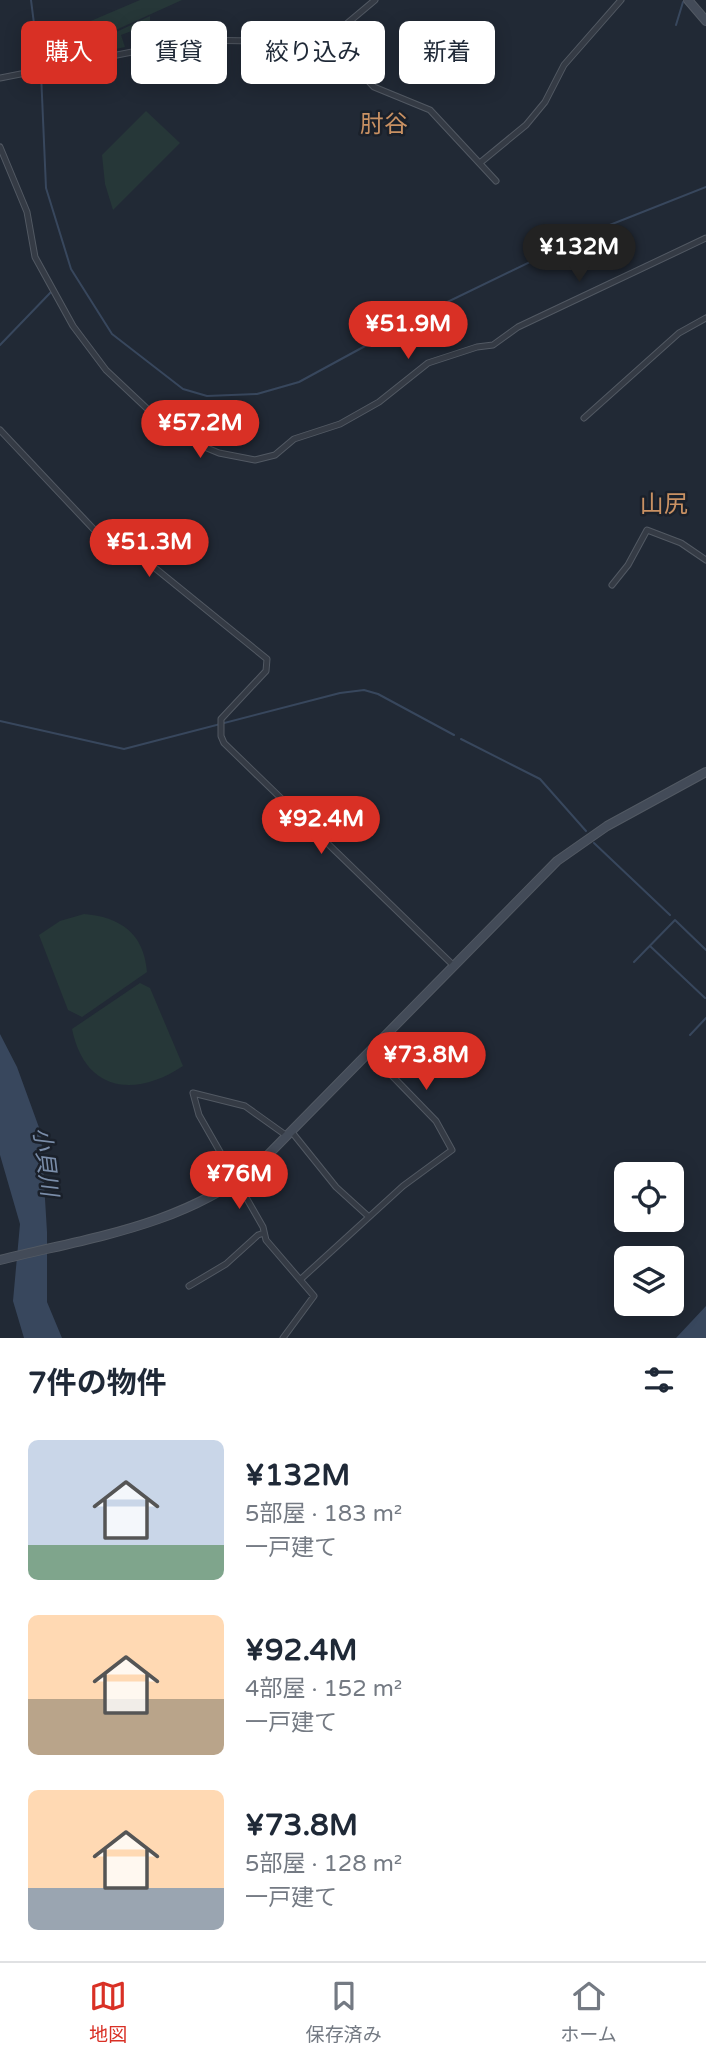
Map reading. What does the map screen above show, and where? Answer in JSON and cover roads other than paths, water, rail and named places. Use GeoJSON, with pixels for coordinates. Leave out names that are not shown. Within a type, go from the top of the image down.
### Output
{"type":"FeatureCollection","features":[{"type":"Feature","properties":{"kind":"street"},"geometry":{"type":"LineString","coordinates":[[351,21],[375,0]]}},
{"type":"Feature","properties":{"kind":"street"},"geometry":{"type":"LineString","coordinates":[[481,162],[526,125],[545,102],[564,65],[621,0]]}},
{"type":"Feature","properties":{"kind":"street"},"geometry":{"type":"LineString","coordinates":[[688,0],[706,21]]}},
{"type":"Feature","properties":{"kind":"street"},"geometry":{"type":"LineString","coordinates":[[0,78],[193,40],[241,42]]}},
{"type":"Feature","properties":{"kind":"street"},"geometry":{"type":"LineString","coordinates":[[371,84],[430,110],[496,181]]}},
{"type":"Feature","properties":{"kind":"street"},"geometry":{"type":"LineString","coordinates":[[0,147],[27,212],[35,257],[73,326],[92,352],[138,401],[176,433],[204,448],[248,459],[269,457],[302,435],[340,424],[379,402],[428,362],[477,346],[493,345],[518,327],[706,237]]}},
{"type":"Feature","properties":{"kind":"street"},"geometry":{"type":"LineString","coordinates":[[584,418],[679,333],[706,318]]}},
{"type":"Feature","properties":{"kind":"street"},"geometry":{"type":"LineString","coordinates":[[0,430],[101,537],[150,564],[267,659],[269,665],[266,671],[221,719],[220,729],[224,743],[454,966]]}},
{"type":"Feature","properties":{"kind":"street"},"geometry":{"type":"LineString","coordinates":[[612,585],[628,565],[647,530],[681,543],[706,560]]}},
{"type":"Feature","properties":{"kind":"street"},"geometry":{"type":"LineString","coordinates":[[0,1260],[183,1212],[237,1182],[570,850],[607,826],[706,772]]}},
{"type":"Feature","properties":{"kind":"street"},"geometry":{"type":"LineString","coordinates":[[300,1279],[403,1186],[452,1150],[446,1134],[436,1122],[369,1052]]}},
{"type":"Feature","properties":{"kind":"street"},"geometry":{"type":"LineString","coordinates":[[283,1338],[313,1299],[300,1279],[266,1240],[200,1115],[193,1093],[245,1106],[289,1133],[336,1187],[369,1217]]}},
{"type":"Feature","properties":{"kind":"street"},"geometry":{"type":"LineString","coordinates":[[189,1286],[226,1264],[258,1235],[264,1233]]}},
{"type":"Feature","properties":{"kind":"water"},"geometry":{"type":"Polygon","coordinates":[[[0,1034],[17,1067],[41,1133],[47,1232],[47,1302],[62,1338],[24,1338],[13,1301],[20,1224],[0,1155],[0,1034]]]}},
{"type":"Feature","properties":{"kind":"water"},"geometry":{"type":"Polygon","coordinates":[[[706,1306],[706,1338],[676,1338],[706,1306]]]}},
{"type":"Feature","properties":{"kind":"waterway"},"geometry":{"type":"LineString","coordinates":[[31,0],[34,21]]}},
{"type":"Feature","properties":{"kind":"waterway"},"geometry":{"type":"LineString","coordinates":[[676,25],[683,2]]}},
{"type":"Feature","properties":{"kind":"waterway"},"geometry":{"type":"LineString","coordinates":[[41,84],[46,188],[71,269],[112,334],[183,389],[207,396],[257,394],[299,382],[435,308],[592,232],[706,187]]}},
{"type":"Feature","properties":{"kind":"waterway"},"geometry":{"type":"LineString","coordinates":[[0,345],[51,292]]}},
{"type":"Feature","properties":{"kind":"waterway"},"geometry":{"type":"LineString","coordinates":[[0,721],[124,749],[340,693],[364,690],[378,694],[454,735]]}},
{"type":"Feature","properties":{"kind":"waterway"},"geometry":{"type":"LineString","coordinates":[[461,739],[540,779],[586,831]]}},
{"type":"Feature","properties":{"kind":"waterway"},"geometry":{"type":"LineString","coordinates":[[594,843],[670,915]]}},
{"type":"Feature","properties":{"kind":"waterway"},"geometry":{"type":"LineString","coordinates":[[634,962],[675,920],[706,950]]}},
{"type":"Feature","properties":{"kind":"waterway"},"geometry":{"type":"LineString","coordinates":[[650,946],[705,998]]}},
{"type":"Feature","properties":{"kind":"waterway"},"geometry":{"type":"LineString","coordinates":[[690,1035],[706,1018]]}},
{"type":"Feature","properties":{"kind":"district","name":"肘谷"},"geometry":{"type":"Point","coordinates":[384,124]}},
{"type":"Feature","properties":{"kind":"district","name":"山尻"},"geometry":{"type":"Point","coordinates":[664,504]}},
{"type":"Feature","properties":{"kind":"water label","name":"小貝川"},"geometry":{"type":"Point","coordinates":[45,1162]}}]}
